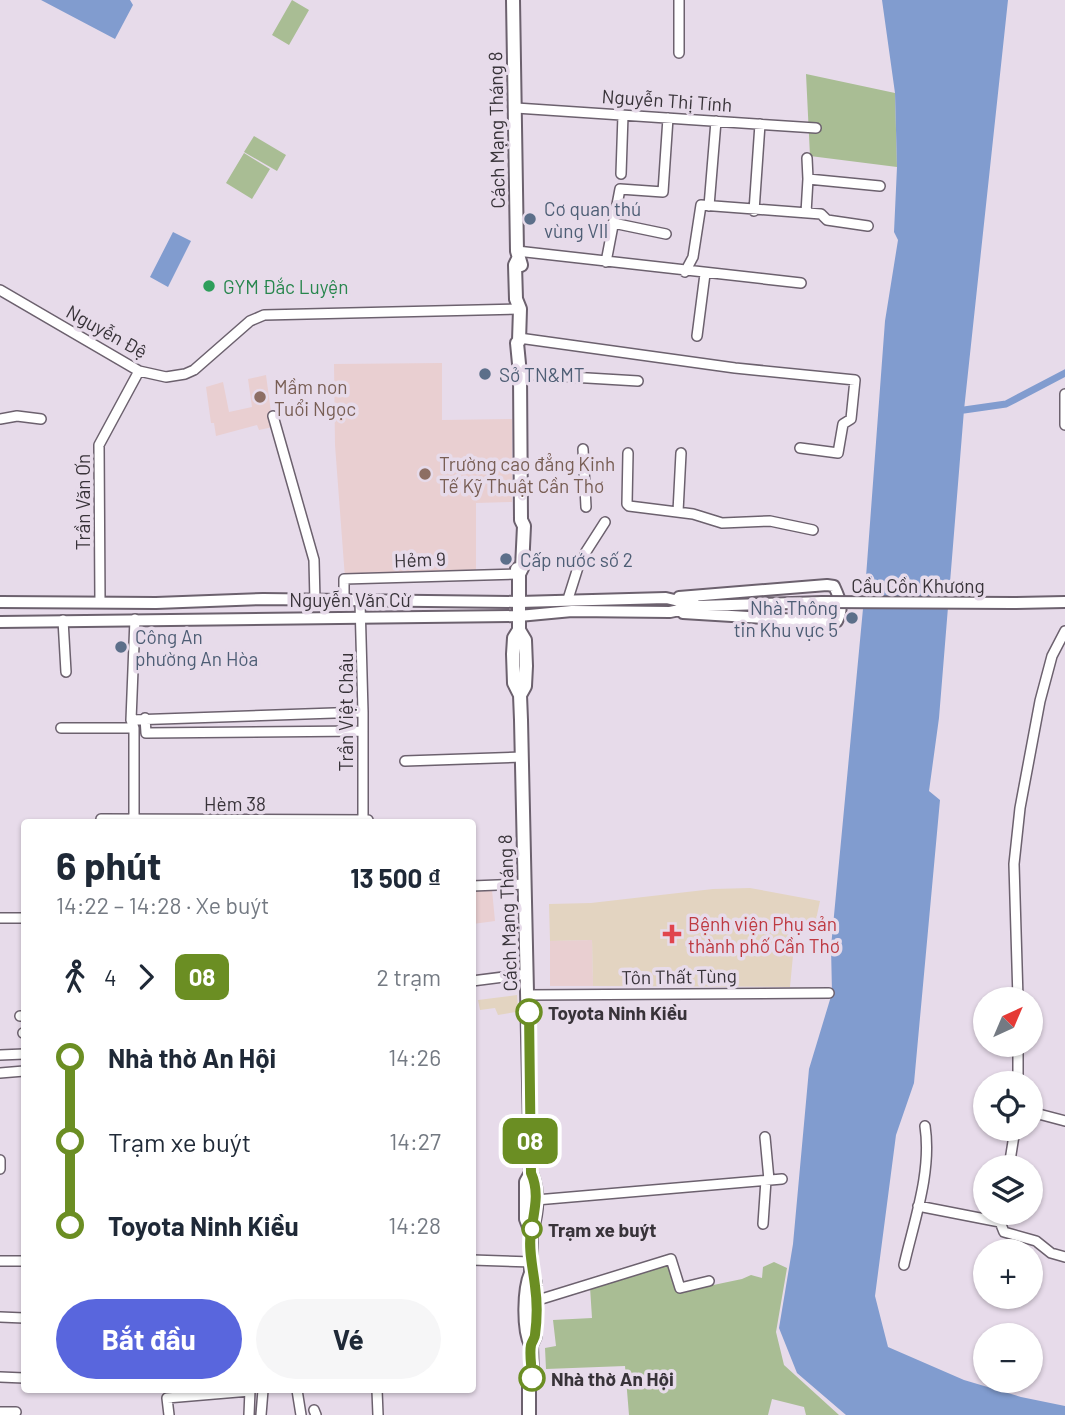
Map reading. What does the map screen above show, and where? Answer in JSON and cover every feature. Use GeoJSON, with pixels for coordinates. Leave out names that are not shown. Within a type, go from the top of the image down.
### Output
{"type":"FeatureCollection","features":[{"type":"Feature","properties":{"kind":"highway","name":"Cách Mạng Tháng 8"},"geometry":{"type":"LineString","coordinates":[[513,0],[518,256],[515,276],[519,306],[517,343],[520,371],[521,520],[517,526],[519,629],[514,638],[513,654],[514,683],[520,695],[531,1173],[536,1184],[535,1220],[531,1232],[535,1336],[531,1345]]}},
{"type":"Feature","properties":{"kind":"highway","name":"Cách Mạng Tháng 8"},"geometry":{"type":"LineString","coordinates":[[531,1173],[526,1182],[526,1219],[531,1232]]}},
{"type":"Feature","properties":{"kind":"highway","name":"Cách Mạng Tháng 8"},"geometry":{"type":"LineString","coordinates":[[529,1415],[529,1383],[532,1378],[526,1294],[531,1267]]}},
{"type":"Feature","properties":{"kind":"highway","name":"Cách Mạng Tháng 8"},"geometry":{"type":"LineString","coordinates":[[532,1378],[536,1384],[536,1415]]}},
{"type":"Feature","properties":{"kind":"main road"},"geometry":{"type":"LineString","coordinates":[[666,598],[827,585],[834,586],[842,611],[837,621],[829,622],[670,612]]}},
{"type":"Feature","properties":{"kind":"main road","name":"Nguyễn Văn Cừ"},"geometry":{"type":"LineString","coordinates":[[0,602],[156,603],[262,599],[519,602],[666,598],[699,606]]}},
{"type":"Feature","properties":{"kind":"main road","name":"Nguyễn Văn Cừ"},"geometry":{"type":"LineString","coordinates":[[0,622],[519,616],[572,611],[670,612],[699,606],[822,602]]}},
{"type":"Feature","properties":{"kind":"main road","name":"Cầu Cồn Khương"},"geometry":{"type":"LineString","coordinates":[[822,602],[1065,602]]}},
{"type":"Feature","properties":{"kind":"street"},"geometry":{"type":"LineString","coordinates":[[679,0],[679,53]]}},
{"type":"Feature","properties":{"kind":"street","name":"Nguyễn Thị Tính"},"geometry":{"type":"LineString","coordinates":[[516,108],[816,128]]}},
{"type":"Feature","properties":{"kind":"street"},"geometry":{"type":"LineString","coordinates":[[621,174],[622,115]]}},
{"type":"Feature","properties":{"kind":"street"},"geometry":{"type":"LineString","coordinates":[[606,262],[620,189],[663,192],[668,118]]}},
{"type":"Feature","properties":{"kind":"street"},"geometry":{"type":"LineString","coordinates":[[709,206],[716,121]]}},
{"type":"Feature","properties":{"kind":"street"},"geometry":{"type":"LineString","coordinates":[[754,211],[760,124]]}},
{"type":"Feature","properties":{"kind":"street"},"geometry":{"type":"LineString","coordinates":[[806,214],[807,159]]}},
{"type":"Feature","properties":{"kind":"street"},"geometry":{"type":"LineString","coordinates":[[808,179],[880,186]]}},
{"type":"Feature","properties":{"kind":"street"},"geometry":{"type":"LineString","coordinates":[[685,272],[693,257],[701,205],[822,215],[827,220],[868,226]]}},
{"type":"Feature","properties":{"kind":"street"},"geometry":{"type":"LineString","coordinates":[[613,223],[666,234]]}},
{"type":"Feature","properties":{"kind":"street"},"geometry":{"type":"LineString","coordinates":[[518,256],[606,262],[801,283]]}},
{"type":"Feature","properties":{"kind":"street"},"geometry":{"type":"LineString","coordinates":[[697,336],[705,274]]}},
{"type":"Feature","properties":{"kind":"street","name":"Nguyễn Đệ"},"geometry":{"type":"LineString","coordinates":[[0,290],[139,371],[166,377],[185,374],[250,321],[264,315],[519,306]]}},
{"type":"Feature","properties":{"kind":"street"},"geometry":{"type":"LineString","coordinates":[[519,339],[736,368],[855,380],[851,419],[843,424],[838,453],[800,448]]}},
{"type":"Feature","properties":{"kind":"street","name":"Trần Văn Ơn"},"geometry":{"type":"LineString","coordinates":[[100,602],[99,445],[139,371]]}},
{"type":"Feature","properties":{"kind":"street"},"geometry":{"type":"LineString","coordinates":[[520,371],[638,381]]}},
{"type":"Feature","properties":{"kind":"street"},"geometry":{"type":"LineString","coordinates":[[1065,394],[1065,425]]}},
{"type":"Feature","properties":{"kind":"street"},"geometry":{"type":"LineString","coordinates":[[0,419],[17,416],[41,419]]}},
{"type":"Feature","properties":{"kind":"street"},"geometry":{"type":"LineString","coordinates":[[273,416],[314,560],[315,601]]}},
{"type":"Feature","properties":{"kind":"street"},"geometry":{"type":"LineString","coordinates":[[583,449],[586,507]]}},
{"type":"Feature","properties":{"kind":"street"},"geometry":{"type":"LineString","coordinates":[[628,453],[627,503],[633,507],[678,512],[722,523],[770,521],[813,530]]}},
{"type":"Feature","properties":{"kind":"street"},"geometry":{"type":"LineString","coordinates":[[678,512],[681,453]]}},
{"type":"Feature","properties":{"kind":"street"},"geometry":{"type":"LineString","coordinates":[[568,599],[580,561],[605,522]]}},
{"type":"Feature","properties":{"kind":"street","name":"Hẻm 9"},"geometry":{"type":"LineString","coordinates":[[344,601],[344,579],[519,574]]}},
{"type":"Feature","properties":{"kind":"street","name":"Trần Việt Châu"},"geometry":{"type":"LineString","coordinates":[[360,601],[364,819]]}},
{"type":"Feature","properties":{"kind":"street"},"geometry":{"type":"LineString","coordinates":[[134,819],[135,619]]}},
{"type":"Feature","properties":{"kind":"street"},"geometry":{"type":"LineString","coordinates":[[64,621],[66,672]]}},
{"type":"Feature","properties":{"kind":"street"},"geometry":{"type":"LineString","coordinates":[[1018,987],[1014,864],[1020,808],[1040,701],[1052,656],[1065,631]]}},
{"type":"Feature","properties":{"kind":"street"},"geometry":{"type":"LineString","coordinates":[[61,728],[133,724],[145,718],[363,712]]}},
{"type":"Feature","properties":{"kind":"street"},"geometry":{"type":"LineString","coordinates":[[145,718],[146,733],[363,731]]}},
{"type":"Feature","properties":{"kind":"street"},"geometry":{"type":"LineString","coordinates":[[405,761],[522,757]]}},
{"type":"Feature","properties":{"kind":"street"},"geometry":{"type":"LineString","coordinates":[[476,886],[525,884]]}},
{"type":"Feature","properties":{"kind":"street"},"geometry":{"type":"LineString","coordinates":[[0,918],[21,918]]}},
{"type":"Feature","properties":{"kind":"street"},"geometry":{"type":"LineString","coordinates":[[476,980],[527,974]]}},
{"type":"Feature","properties":{"kind":"street","name":"Tôn Thất Tùng"},"geometry":{"type":"LineString","coordinates":[[528,995],[830,992]]}},
{"type":"Feature","properties":{"kind":"street"},"geometry":{"type":"LineString","coordinates":[[0,1055],[21,1054]]}},
{"type":"Feature","properties":{"kind":"street"},"geometry":{"type":"LineString","coordinates":[[0,1073],[21,1071]]}},
{"type":"Feature","properties":{"kind":"street"},"geometry":{"type":"LineString","coordinates":[[1043,1115],[1065,1121]]}},
{"type":"Feature","properties":{"kind":"street"},"geometry":{"type":"LineString","coordinates":[[904,1265],[928,1146],[925,1126]]}},
{"type":"Feature","properties":{"kind":"street"},"geometry":{"type":"LineString","coordinates":[[763,1224],[768,1180],[765,1137]]}},
{"type":"Feature","properties":{"kind":"street"},"geometry":{"type":"LineString","coordinates":[[0,1160],[0,1168]]}},
{"type":"Feature","properties":{"kind":"street"},"geometry":{"type":"LineString","coordinates":[[536,1200],[782,1179]]}},
{"type":"Feature","properties":{"kind":"street"},"geometry":{"type":"LineString","coordinates":[[918,1206],[973,1213]]}},
{"type":"Feature","properties":{"kind":"street"},"geometry":{"type":"LineString","coordinates":[[1003,1225],[1004,1231],[1009,1234],[1036,1241],[1051,1254],[1065,1257]]}},
{"type":"Feature","properties":{"kind":"street"},"geometry":{"type":"LineString","coordinates":[[535,1301],[671,1259],[680,1288],[709,1281]]}},
{"type":"Feature","properties":{"kind":"street"},"geometry":{"type":"LineString","coordinates":[[476,1260],[531,1267]]}},
{"type":"Feature","properties":{"kind":"street"},"geometry":{"type":"LineString","coordinates":[[0,1261],[21,1261]]}},
{"type":"Feature","properties":{"kind":"street"},"geometry":{"type":"LineString","coordinates":[[0,1317],[21,1318]]}},
{"type":"Feature","properties":{"kind":"street"},"geometry":{"type":"LineString","coordinates":[[0,1377],[21,1378]]}},
{"type":"Feature","properties":{"kind":"street"},"geometry":{"type":"LineString","coordinates":[[169,1415],[167,1398],[219,1393]]}},
{"type":"Feature","properties":{"kind":"street"},"geometry":{"type":"LineString","coordinates":[[249,1415],[250,1393]]}},
{"type":"Feature","properties":{"kind":"street"},"geometry":{"type":"LineString","coordinates":[[261,1415],[263,1393]]}},
{"type":"Feature","properties":{"kind":"street"},"geometry":{"type":"LineString","coordinates":[[297,1393],[301,1415]]}},
{"type":"Feature","properties":{"kind":"street"},"geometry":{"type":"LineString","coordinates":[[377,1393],[378,1415]]}},
{"type":"Feature","properties":{"kind":"street"},"geometry":{"type":"LineString","coordinates":[[0,1412],[16,1412]]}},
{"type":"Feature","properties":{"kind":"shaded area","name":"Trường cao đẳng Kinh Tế Kỹ Thuật Cần Thơ"},"geometry":{"type":"Polygon","coordinates":[[[442,363],[442,420],[512,419],[512,502],[476,503],[476,574],[345,578],[335,445],[334,364],[442,363]]]}},
{"type":"Feature","properties":{"kind":"shaded area","name":"Mầm non Tuổi Ngọc"},"geometry":{"type":"Polygon","coordinates":[[[266,375],[273,427],[259,430],[257,425],[216,436],[214,423],[211,423],[206,387],[223,382],[229,412],[252,407],[248,379],[266,375]]]}},
{"type":"Feature","properties":{"kind":"shaded area","name":"Bệnh viện Phụ sản thành phố Cần Thơ"},"geometry":{"type":"Polygon","coordinates":[[[750,888],[820,901],[814,929],[796,924],[790,987],[593,986],[592,940],[550,941],[549,904],[591,903],[713,889],[750,888]]]}},
{"type":"Feature","properties":{"kind":"shaded area"},"geometry":{"type":"Polygon","coordinates":[[[476,890],[492,890],[495,921],[476,924],[476,890]]]}},
{"type":"Feature","properties":{"kind":"shaded area"},"geometry":{"type":"Polygon","coordinates":[[[592,940],[593,986],[550,986],[550,941],[592,940]]]}},
{"type":"Feature","properties":{"kind":"shaded area"},"geometry":{"type":"Polygon","coordinates":[[[517,995],[516,1012],[498,1015],[495,1008],[480,1010],[478,1000],[517,995]]]}},
{"type":"Feature","properties":{"kind":"green space"},"geometry":{"type":"Polygon","coordinates":[[[292,0],[309,10],[289,45],[272,35],[292,0]]]}},
{"type":"Feature","properties":{"kind":"green space"},"geometry":{"type":"Polygon","coordinates":[[[806,74],[895,93],[897,167],[810,156],[806,74]]]}},
{"type":"Feature","properties":{"kind":"green space"},"geometry":{"type":"Polygon","coordinates":[[[254,136],[286,155],[277,171],[244,152],[254,136]]]}},
{"type":"Feature","properties":{"kind":"green space"},"geometry":{"type":"Polygon","coordinates":[[[244,153],[270,169],[252,199],[226,183],[244,153]]]}},
{"type":"Feature","properties":{"kind":"green space"},"geometry":{"type":"Polygon","coordinates":[[[670,1262],[680,1292],[751,1275],[762,1278],[763,1267],[774,1262],[787,1268],[776,1332],[784,1365],[839,1415],[806,1415],[804,1407],[772,1399],[768,1415],[629,1415],[625,1366],[546,1369],[545,1348],[556,1346],[553,1320],[592,1318],[590,1287],[670,1262]]]}},
{"type":"Feature","properties":{"kind":"water"},"geometry":{"type":"Polygon","coordinates":[[[41,0],[130,0],[133,5],[115,39],[41,0]]]}},
{"type":"Feature","properties":{"kind":"water"},"geometry":{"type":"Polygon","coordinates":[[[882,0],[1008,0],[964,410],[939,718],[929,791],[940,800],[914,1083],[896,1135],[875,1296],[888,1347],[973,1383],[973,1393],[1008,1393],[1065,1406],[1065,1415],[846,1415],[797,1373],[779,1328],[793,1244],[809,1069],[832,993],[831,947],[866,577],[885,321],[898,240],[894,232],[897,167],[895,93],[882,0]]]}},
{"type":"Feature","properties":{"kind":"water"},"geometry":{"type":"Polygon","coordinates":[[[173,232],[191,241],[168,287],[150,277],[173,232]]]}},
{"type":"Feature","properties":{"kind":"waterway"},"geometry":{"type":"LineString","coordinates":[[964,410],[1006,404],[1065,373]]}},
{"type":"Feature","properties":{"kind":"bus line","name":"08"},"geometry":{"type":"LineString","coordinates":[[529,1012],[531,1173],[536,1184],[535,1220],[531,1232],[531,1273],[535,1283],[532,1378]]}},
{"type":"Feature","properties":{"kind":"place","name":"Cơ quan thú vùng VII"},"geometry":{"type":"Point","coordinates":[530,219]}},
{"type":"Feature","properties":{"kind":"place","name":"GYM Đắc Luyện"},"geometry":{"type":"Point","coordinates":[209,286]}},
{"type":"Feature","properties":{"kind":"place","name":"Sở TN&MT"},"geometry":{"type":"Point","coordinates":[485,374]}},
{"type":"Feature","properties":{"kind":"place","name":"Mầm non Tuổi Ngọc"},"geometry":{"type":"Point","coordinates":[260,397]}},
{"type":"Feature","properties":{"kind":"place","name":"Trường cao đẳng Kinh Tế Kỹ Thuật Cần Thơ"},"geometry":{"type":"Point","coordinates":[425,474]}},
{"type":"Feature","properties":{"kind":"place","name":"Cấp nước số 2"},"geometry":{"type":"Point","coordinates":[506,559]}},
{"type":"Feature","properties":{"kind":"place","name":"Nhà Thông tin Khu vực 5"},"geometry":{"type":"Point","coordinates":[852,618]}},
{"type":"Feature","properties":{"kind":"place","name":"Công An phường An Hòa"},"geometry":{"type":"Point","coordinates":[121,647]}},
{"type":"Feature","properties":{"kind":"place","name":"Bệnh viện Phụ sản thành phố Cần Thơ"},"geometry":{"type":"Point","coordinates":[672,934]}},
{"type":"Feature","properties":{"kind":"place","name":"Toyota Ninh Kiều"},"geometry":{"type":"Point","coordinates":[529,1012]}},
{"type":"Feature","properties":{"kind":"place","name":"Trạm xe buýt"},"geometry":{"type":"Point","coordinates":[532,1229]}},
{"type":"Feature","properties":{"kind":"place","name":"Nhà thờ An Hội"},"geometry":{"type":"Point","coordinates":[532,1378]}}]}
